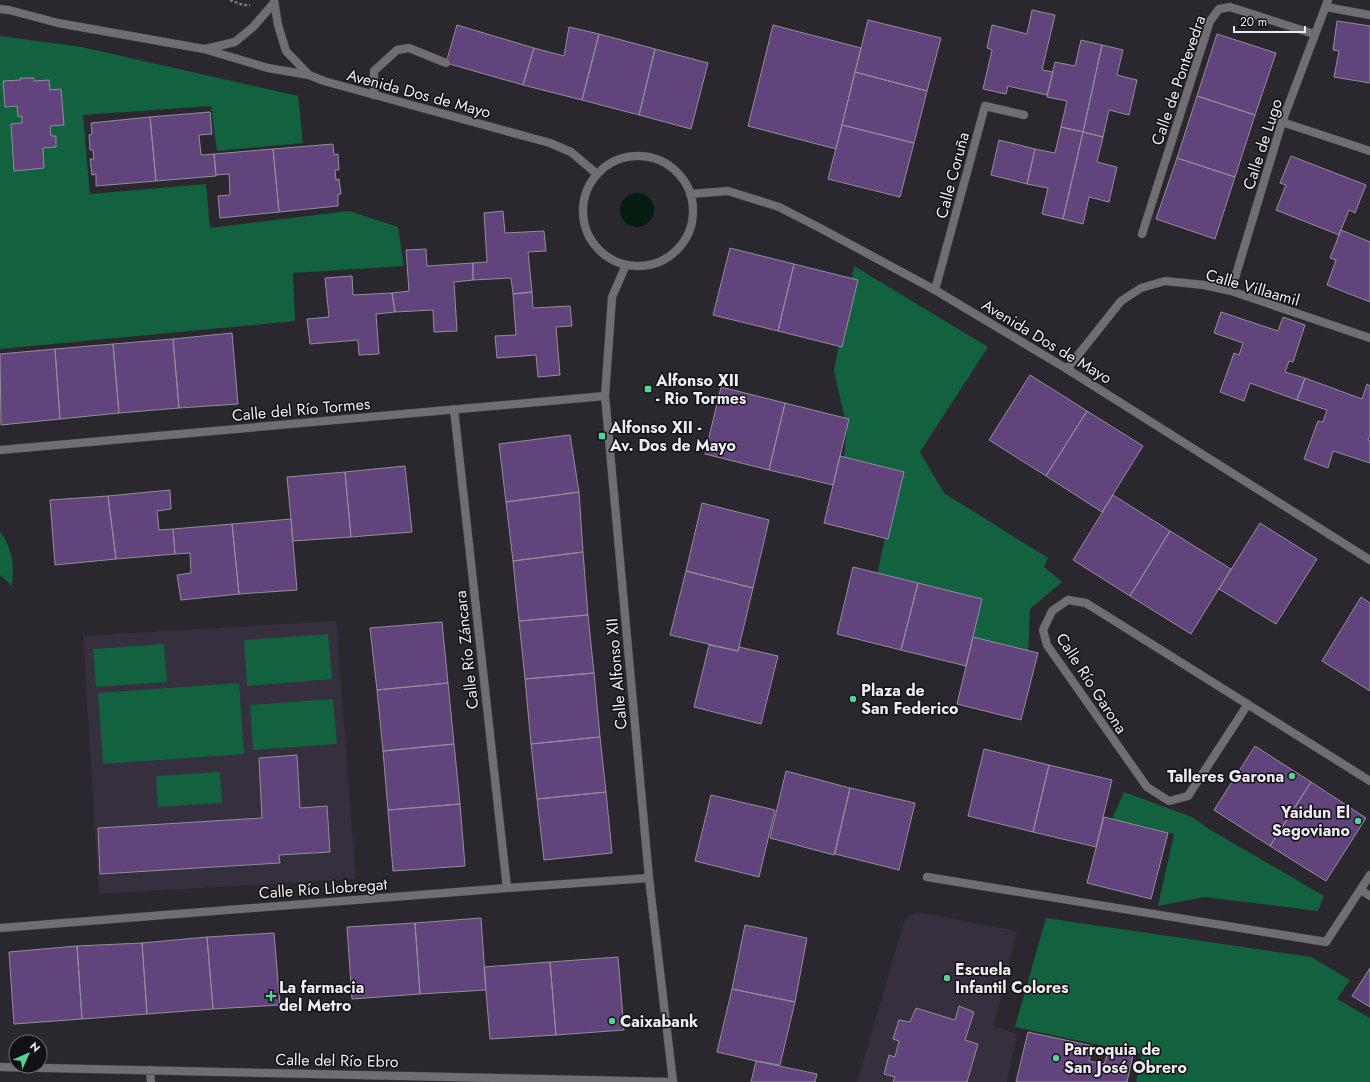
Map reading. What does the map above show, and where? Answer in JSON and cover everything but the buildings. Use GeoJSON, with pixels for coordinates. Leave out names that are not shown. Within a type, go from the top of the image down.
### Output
{"type":"FeatureCollection","features":[{"type":"Feature","properties":{"kind":"street"},"geometry":{"type":"LineString","coordinates":[[204,49],[235,42],[253,27],[274,2]]}},
{"type":"Feature","properties":{"kind":"street","name":"Avenida Dos de Mayo"},"geometry":{"type":"LineString","coordinates":[[274,2],[278,25],[286,51],[309,75],[324,81],[550,143],[571,152],[597,174]]}},
{"type":"Feature","properties":{"kind":"street","name":"Calle de Lugo"},"geometry":{"type":"LineString","coordinates":[[1231,291],[1282,122],[1327,3],[1370,15]]}},
{"type":"Feature","properties":{"kind":"street","name":"Calle de Pontevedra"},"geometry":{"type":"LineString","coordinates":[[1142,234],[1210,21],[1219,9],[1230,7],[1314,34]]}},
{"type":"Feature","properties":{"kind":"street"},"geometry":{"type":"LineString","coordinates":[[0,8],[58,23],[204,49],[268,68],[309,75]]}},
{"type":"Feature","properties":{"kind":"street"},"geometry":{"type":"LineString","coordinates":[[374,95],[374,71],[397,50],[409,48],[446,63]]}},
{"type":"Feature","properties":{"kind":"street","name":"Calle Coruña"},"geometry":{"type":"LineString","coordinates":[[935,290],[985,106],[1024,115]]}},
{"type":"Feature","properties":{"kind":"street"},"geometry":{"type":"LineString","coordinates":[[1282,122],[1370,151]]}},
{"type":"Feature","properties":{"kind":"street"},"geometry":{"type":"LineString","coordinates":[[641,156],[657,159],[672,167],[683,179],[690,194],[693,213],[689,232],[679,248],[664,260],[646,266],[626,265],[608,258],[594,245],[585,228],[582,209],[586,190],[597,174],[609,164],[624,157],[641,156]]}},
{"type":"Feature","properties":{"kind":"street","name":"Avenida Dos de Mayo"},"geometry":{"type":"LineString","coordinates":[[690,194],[728,191],[779,207],[820,228],[935,290],[1067,370],[1370,560]]}},
{"type":"Feature","properties":{"kind":"street","name":"Calle Alfonso XII"},"geometry":{"type":"LineString","coordinates":[[626,265],[612,296],[605,396],[649,878],[673,1082]]}},
{"type":"Feature","properties":{"kind":"street","name":"Calle Villaamil"},"geometry":{"type":"LineString","coordinates":[[1067,370],[1121,301],[1141,288],[1165,281],[1204,285],[1231,291],[1370,338]]}},
{"type":"Feature","properties":{"kind":"street","name":"Calle del Río Tormes"},"geometry":{"type":"LineString","coordinates":[[0,450],[605,396]]}},
{"type":"Feature","properties":{"kind":"street","name":"Calle Río Záncara"},"geometry":{"type":"LineString","coordinates":[[454,409],[507,888]]}},
{"type":"Feature","properties":{"kind":"street","name":"Calle Río Garona"},"geometry":{"type":"LineString","coordinates":[[1248,704],[1188,796],[1169,801],[1146,787],[1047,645],[1043,630],[1052,611],[1068,600],[1086,603],[1248,704],[1370,781]]}},
{"type":"Feature","properties":{"kind":"street"},"geometry":{"type":"LineString","coordinates":[[927,877],[1326,942],[1370,875]]}},
{"type":"Feature","properties":{"kind":"street","name":"Calle Río Llobregat"},"geometry":{"type":"LineString","coordinates":[[0,928],[649,878]]}},
{"type":"Feature","properties":{"kind":"street"},"geometry":{"type":"LineString","coordinates":[[1361,890],[1370,896]]}},
{"type":"Feature","properties":{"kind":"street","name":"Calle del Río Ebro"},"geometry":{"type":"LineString","coordinates":[[0,1067],[673,1082]]}},
{"type":"Feature","properties":{"kind":"street"},"geometry":{"type":"LineString","coordinates":[[150,1070],[151,1082]]}},
{"type":"Feature","properties":{"kind":"shaded area"},"geometry":{"type":"Polygon","coordinates":[[[637,193],[649,198],[654,210],[649,222],[637,227],[625,222],[620,210],[625,198],[637,193]]]}},
{"type":"Feature","properties":{"kind":"shaded area"},"geometry":{"type":"Polygon","coordinates":[[[336,621],[356,879],[99,894],[83,636],[336,621]]]}},
{"type":"Feature","properties":{"kind":"shaded area","name":"Escuela Infantil Colores"},"geometry":{"type":"Polygon","coordinates":[[[917,912],[1017,931],[994,1026],[1017,1034],[1007,1082],[857,1082],[905,919],[917,912]]]}},
{"type":"Feature","properties":{"kind":"green space"},"geometry":{"type":"Polygon","coordinates":[[[0,36],[82,47],[298,96],[303,143],[217,151],[211,106],[83,115],[90,194],[206,184],[210,228],[349,211],[398,227],[404,266],[293,273],[295,321],[0,349],[0,36]]]}},
{"type":"Feature","properties":{"kind":"green space"},"geometry":{"type":"Polygon","coordinates":[[[854,266],[988,347],[920,452],[944,493],[1048,558],[1044,567],[1062,582],[1030,609],[1028,658],[971,645],[971,603],[876,580],[897,482],[843,467],[847,427],[834,371],[854,266]]]}},
{"type":"Feature","properties":{"kind":"green space"},"geometry":{"type":"Polygon","coordinates":[[[0,531],[8,545],[12,557],[12,586],[0,575],[0,531]]]}},
{"type":"Feature","properties":{"kind":"green space"},"geometry":{"type":"Polygon","coordinates":[[[328,634],[332,679],[247,686],[244,640],[328,634]]]}},
{"type":"Feature","properties":{"kind":"green space"},"geometry":{"type":"Polygon","coordinates":[[[164,644],[167,682],[96,687],[93,649],[164,644]]]}},
{"type":"Feature","properties":{"kind":"green space"},"geometry":{"type":"Polygon","coordinates":[[[239,683],[244,754],[103,764],[98,693],[239,683]]]}},
{"type":"Feature","properties":{"kind":"green space"},"geometry":{"type":"Polygon","coordinates":[[[333,699],[337,744],[253,750],[250,705],[333,699]]]}},
{"type":"Feature","properties":{"kind":"green space"},"geometry":{"type":"Polygon","coordinates":[[[220,772],[222,803],[158,807],[156,776],[220,772]]]}},
{"type":"Feature","properties":{"kind":"green space"},"geometry":{"type":"Polygon","coordinates":[[[1124,792],[1192,817],[1209,829],[1324,896],[1318,911],[1204,897],[1158,906],[1174,834],[1112,819],[1124,792]]]}},
{"type":"Feature","properties":{"kind":"green space"},"geometry":{"type":"Polygon","coordinates":[[[1046,918],[1311,957],[1350,980],[1337,999],[1370,1018],[1370,1082],[1136,1082],[1142,1054],[1015,1027],[1046,918]]]}},
{"type":"Feature","properties":{"kind":"place","name":"Alfonso XII - Rio Tormes"},"geometry":{"type":"Point","coordinates":[648,389]}},
{"type":"Feature","properties":{"kind":"place","name":"Alfonso XII - Av. Dos de Mayo"},"geometry":{"type":"Point","coordinates":[602,436]}},
{"type":"Feature","properties":{"kind":"place","name":"Plaza de San Federico"},"geometry":{"type":"Point","coordinates":[853,699]}},
{"type":"Feature","properties":{"kind":"place","name":"Talleres Garona"},"geometry":{"type":"Point","coordinates":[1292,776]}},
{"type":"Feature","properties":{"kind":"place","name":"Yaidun El Segoviano"},"geometry":{"type":"Point","coordinates":[1358,821]}},
{"type":"Feature","properties":{"kind":"place","name":"Escuela Infantil Colores"},"geometry":{"type":"Point","coordinates":[947,978]}},
{"type":"Feature","properties":{"kind":"place","name":"La farmacia del Metro"},"geometry":{"type":"Point","coordinates":[271,996]}},
{"type":"Feature","properties":{"kind":"place","name":"Caixabank"},"geometry":{"type":"Point","coordinates":[612,1021]}},
{"type":"Feature","properties":{"kind":"place","name":"Parroquia de San José Obrero"},"geometry":{"type":"Point","coordinates":[1056,1058]}}]}
